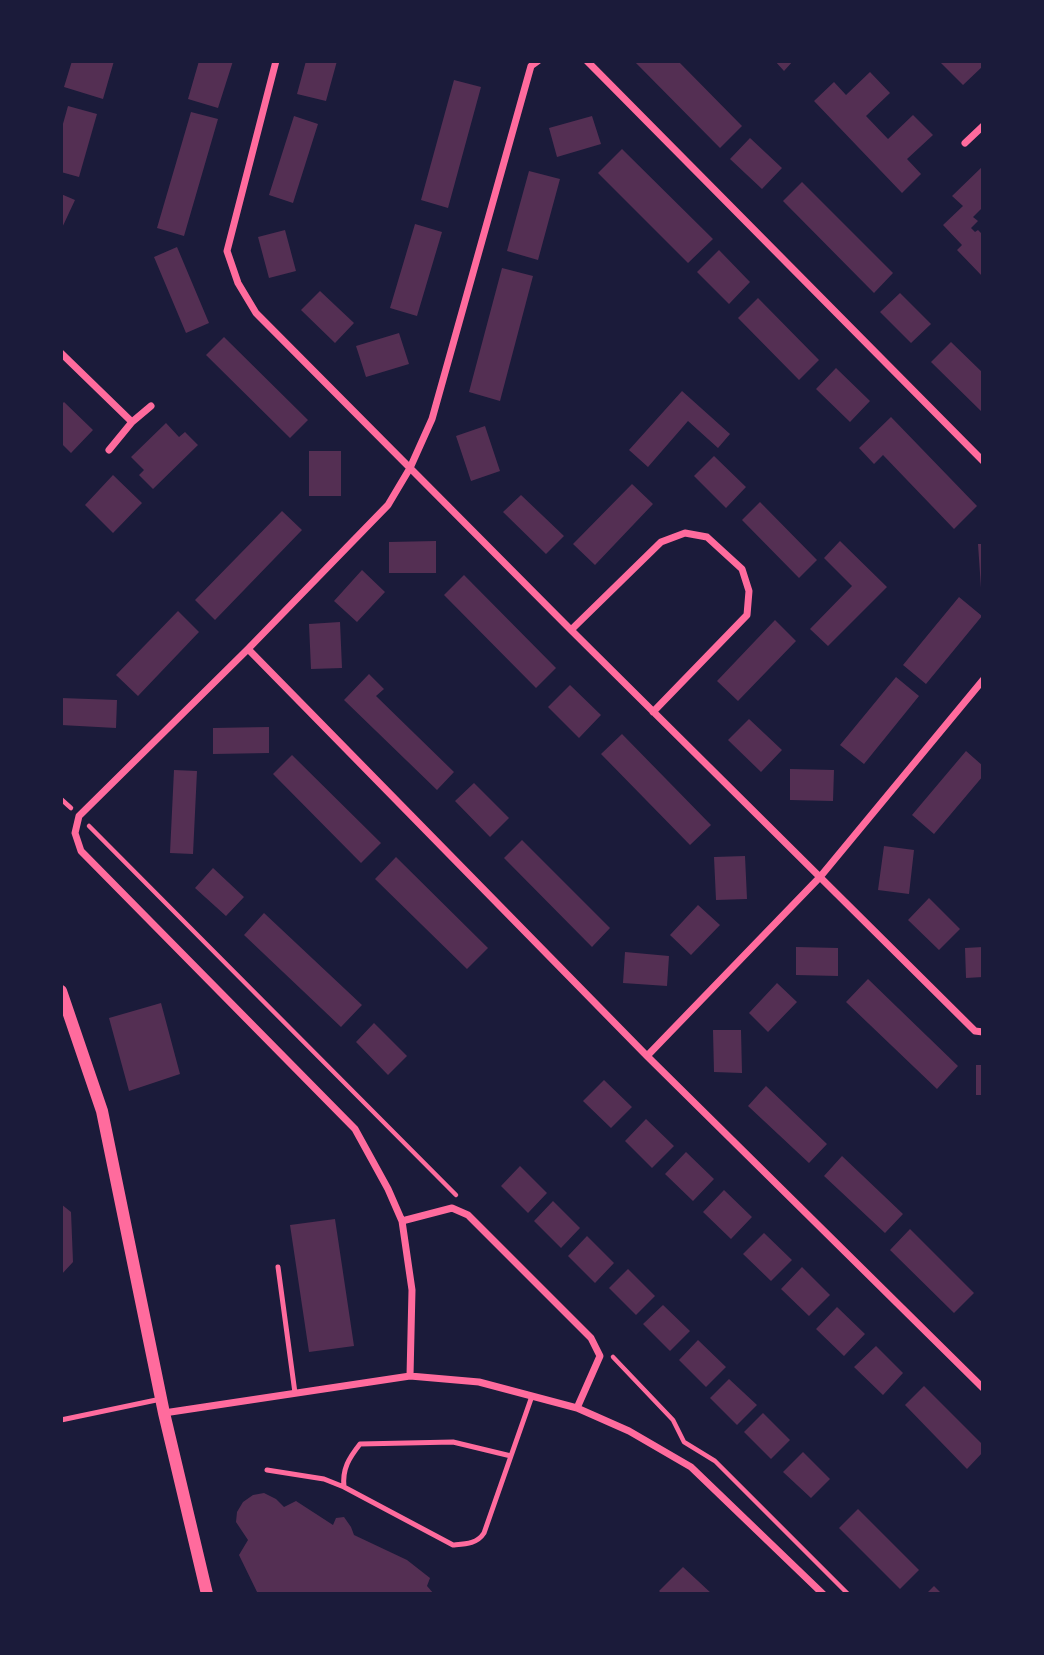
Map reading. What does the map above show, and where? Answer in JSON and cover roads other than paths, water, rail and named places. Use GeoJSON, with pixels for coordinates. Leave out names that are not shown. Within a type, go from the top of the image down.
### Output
{"type":"FeatureCollection","features":[{"type":"Feature","properties":{"kind":"street"},"geometry":{"type":"LineString","coordinates":[[276,61],[227,251],[239,282],[256,313],[975,1031],[983,1032]]}},
{"type":"Feature","properties":{"kind":"street"},"geometry":{"type":"LineString","coordinates":[[587,61],[983,461]]}},
{"type":"Feature","properties":{"kind":"street"},"geometry":{"type":"LineString","coordinates":[[410,1376],[412,1290],[402,1222],[388,1189],[355,1129],[81,851],[75,833],[79,816],[248,649],[388,505],[410,468],[432,419],[535,64]]}},
{"type":"Feature","properties":{"kind":"street"},"geometry":{"type":"LineString","coordinates":[[965,143],[983,126]]}},
{"type":"Feature","properties":{"kind":"street"},"geometry":{"type":"LineString","coordinates":[[61,353],[132,422]]}},
{"type":"Feature","properties":{"kind":"street"},"geometry":{"type":"LineString","coordinates":[[109,450],[132,422],[151,406]]}},
{"type":"Feature","properties":{"kind":"street"},"geometry":{"type":"LineString","coordinates":[[571,630],[661,542],[685,533],[707,537],[742,569],[749,592],[747,615],[653,712]]}},
{"type":"Feature","properties":{"kind":"street"},"geometry":{"type":"LineString","coordinates":[[248,649],[647,1056],[983,1388]]}},
{"type":"Feature","properties":{"kind":"street"},"geometry":{"type":"LineString","coordinates":[[647,1056],[820,877],[983,680]]}},
{"type":"Feature","properties":{"kind":"street"},"geometry":{"type":"LineString","coordinates":[[61,990],[102,1111],[164,1413],[207,1594]]}},
{"type":"Feature","properties":{"kind":"street"},"geometry":{"type":"LineString","coordinates":[[402,1222],[452,1208],[468,1215],[591,1338],[600,1356],[577,1408]]}},
{"type":"Feature","properties":{"kind":"street"},"geometry":{"type":"LineString","coordinates":[[164,1413],[410,1376],[479,1382],[577,1408],[629,1431],[691,1467],[823,1594]]}},
{"type":"Feature","properties":{"kind":"lane"},"geometry":{"type":"LineString","coordinates":[[278,1267],[295,1392]]}},
{"type":"Feature","properties":{"kind":"lane"},"geometry":{"type":"LineString","coordinates":[[267,1470],[324,1479],[453,1545],[471,1542],[480,1539],[484,1533],[532,1396]]}},
{"type":"Feature","properties":{"kind":"lane"},"geometry":{"type":"LineString","coordinates":[[61,1420],[161,1399]]}},
{"type":"Feature","properties":{"kind":"lane"},"geometry":{"type":"LineString","coordinates":[[344,1487],[343,1474],[349,1458],[360,1444],[453,1442],[511,1456]]}}]}
